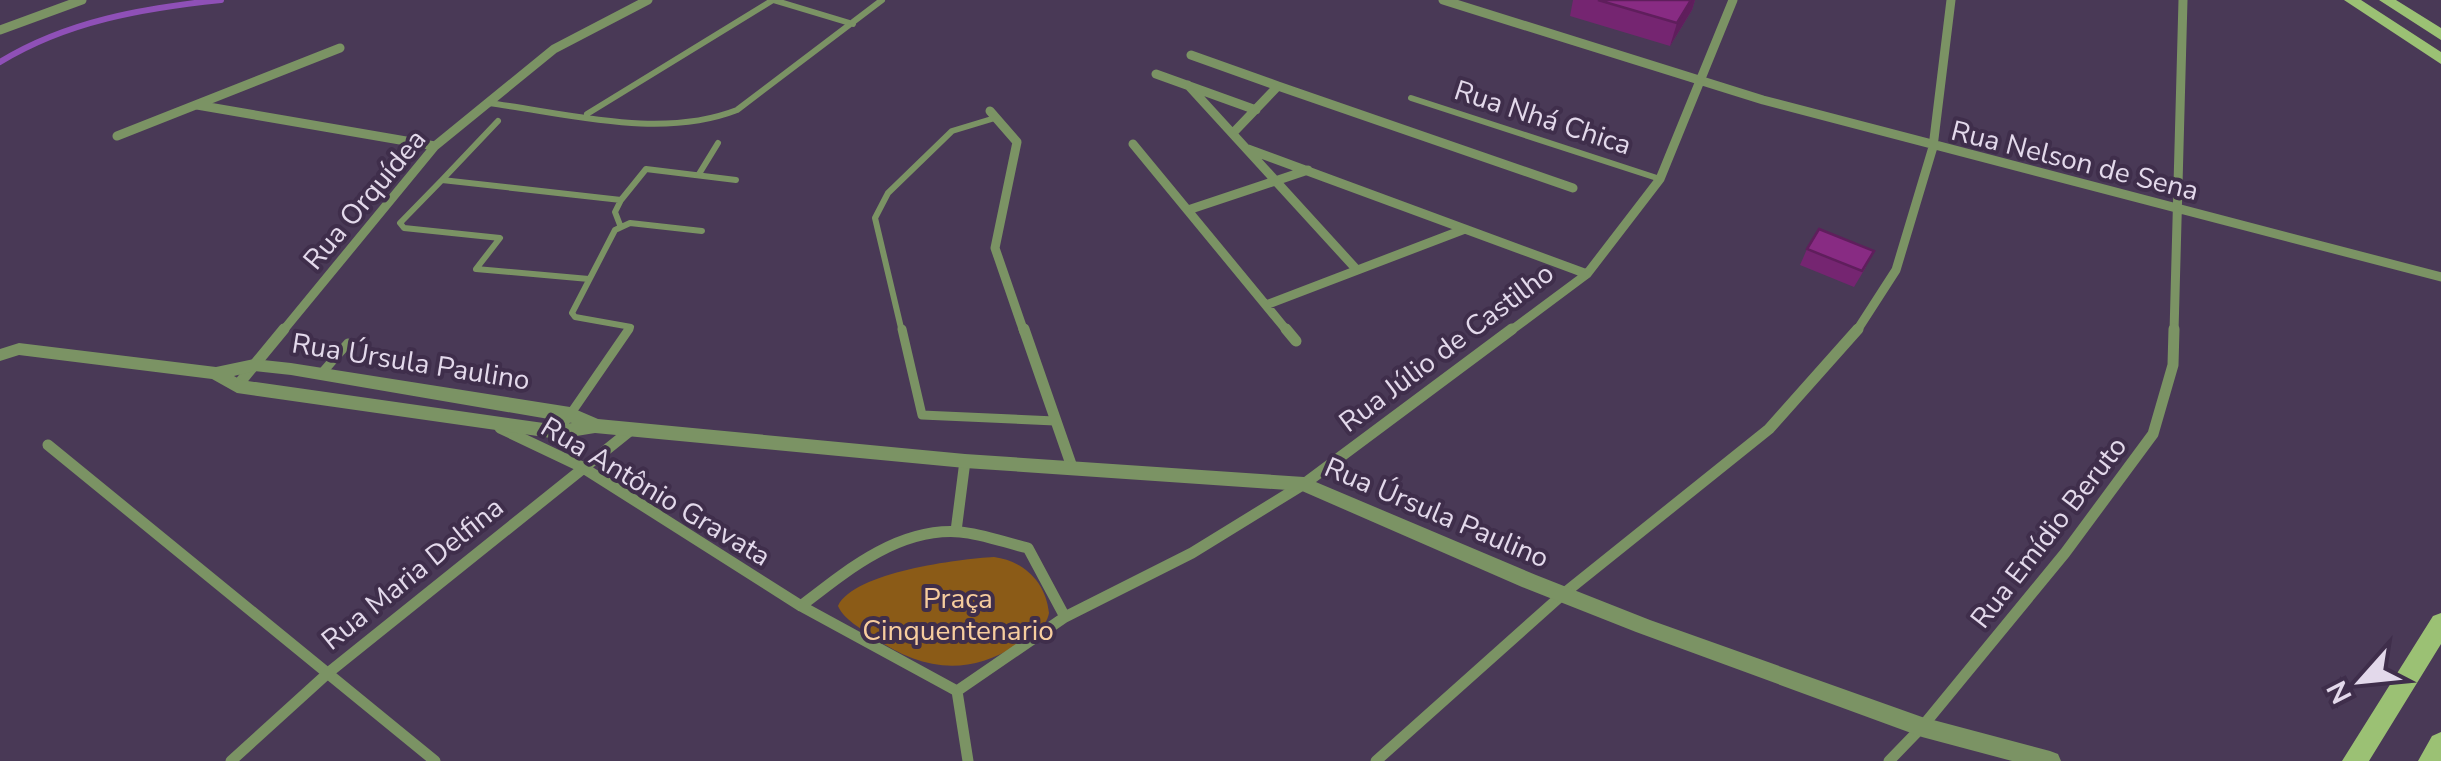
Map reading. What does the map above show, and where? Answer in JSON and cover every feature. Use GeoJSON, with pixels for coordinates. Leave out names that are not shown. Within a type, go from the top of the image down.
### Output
{"type":"FeatureCollection","features":[{"type":"Feature","properties":{"kind":"main road"},"geometry":{"type":"LineString","coordinates":[[2351,0],[2441,59]]}},
{"type":"Feature","properties":{"kind":"main road"},"geometry":{"type":"LineString","coordinates":[[2386,0],[2441,35]]}},
{"type":"Feature","properties":{"kind":"main road"},"geometry":{"type":"LineString","coordinates":[[2356,761],[2441,622]]}},
{"type":"Feature","properties":{"kind":"main road"},"geometry":{"type":"LineString","coordinates":[[2431,761],[2441,744]]}},
{"type":"Feature","properties":{"kind":"street"},"geometry":{"type":"LineString","coordinates":[[0,30],[82,0]]}},
{"type":"Feature","properties":{"kind":"street","name":"Rua Orquídea"},"geometry":{"type":"LineString","coordinates":[[237,386],[435,146],[554,49],[648,0]]}},
{"type":"Feature","properties":{"kind":"street","name":"Rua Nelson de Sena"},"geometry":{"type":"LineString","coordinates":[[1443,0],[1763,100],[1933,148],[2441,277]]}},
{"type":"Feature","properties":{"kind":"street","name":"Rua Júlio de Castilho"},"geometry":{"type":"LineString","coordinates":[[957,690],[1064,617],[1192,553],[1304,484],[1587,274],[1660,179],[1733,0]]}},
{"type":"Feature","properties":{"kind":"street"},"geometry":{"type":"LineString","coordinates":[[1376,761],[1562,595],[1769,429],[1848,344],[1896,270],[1933,148],[1951,0]]}},
{"type":"Feature","properties":{"kind":"street","name":"Rua Emídio Beruto"},"geometry":{"type":"LineString","coordinates":[[1888,761],[1922,727],[2065,552],[2153,434],[2173,366],[2183,0]]}},
{"type":"Feature","properties":{"kind":"street"},"geometry":{"type":"LineString","coordinates":[[117,136],[340,48]]}},
{"type":"Feature","properties":{"kind":"street"},"geometry":{"type":"LineString","coordinates":[[1190,55],[1573,188]]}},
{"type":"Feature","properties":{"kind":"street"},"geometry":{"type":"LineString","coordinates":[[1156,74],[1256,110]]}},
{"type":"Feature","properties":{"kind":"street"},"geometry":{"type":"LineString","coordinates":[[1188,85],[1357,270]]}},
{"type":"Feature","properties":{"kind":"street"},"geometry":{"type":"LineString","coordinates":[[1233,134],[1278,86]]}},
{"type":"Feature","properties":{"kind":"street"},"geometry":{"type":"LineString","coordinates":[[197,105],[435,146]]}},
{"type":"Feature","properties":{"kind":"street"},"geometry":{"type":"LineString","coordinates":[[993,114],[1017,142],[995,248],[1072,467]]}},
{"type":"Feature","properties":{"kind":"street"},"geometry":{"type":"LineString","coordinates":[[1133,144],[1296,341]]}},
{"type":"Feature","properties":{"kind":"street"},"geometry":{"type":"LineString","coordinates":[[1248,149],[1587,274]]}},
{"type":"Feature","properties":{"kind":"street"},"geometry":{"type":"LineString","coordinates":[[1188,210],[1308,170]]}},
{"type":"Feature","properties":{"kind":"street"},"geometry":{"type":"LineString","coordinates":[[1266,305],[1466,229]]}},
{"type":"Feature","properties":{"kind":"street","name":"Rua Úrsula Paulino"},"geometry":{"type":"LineString","coordinates":[[0,355],[20,349],[48,351],[216,373],[254,365],[570,414],[595,426]]}},
{"type":"Feature","properties":{"kind":"street","name":"Rua Úrsula Paulino"},"geometry":{"type":"LineString","coordinates":[[216,373],[237,386],[558,432],[595,426],[964,461],[1304,484],[1562,595],[1922,727],[2050,761]]}},
{"type":"Feature","properties":{"kind":"street","name":"Rua Antônio Gravata"},"geometry":{"type":"LineString","coordinates":[[485,422],[536,442],[582,467],[801,606],[957,690]]}},
{"type":"Feature","properties":{"kind":"street","name":"Rua Maria Delfina"},"geometry":{"type":"LineString","coordinates":[[230,761],[328,673],[631,430]]}},
{"type":"Feature","properties":{"kind":"street"},"geometry":{"type":"LineString","coordinates":[[48,445],[435,761]]}},
{"type":"Feature","properties":{"kind":"street"},"geometry":{"type":"LineString","coordinates":[[956,531],[964,461]]}},
{"type":"Feature","properties":{"kind":"street"},"geometry":{"type":"LineString","coordinates":[[801,606],[837,578],[910,539],[956,531],[1028,548],[1064,617]]}},
{"type":"Feature","properties":{"kind":"street"},"geometry":{"type":"LineString","coordinates":[[957,690],[968,761]]}},
{"type":"Feature","properties":{"kind":"lane"},"geometry":{"type":"LineString","coordinates":[[587,114],[772,0],[853,24]]}},
{"type":"Feature","properties":{"kind":"lane"},"geometry":{"type":"LineString","coordinates":[[488,102],[685,124],[721,119],[882,0]]}},
{"type":"Feature","properties":{"kind":"lane","name":"Rua Nhá Chica"},"geometry":{"type":"LineString","coordinates":[[1411,98],[1660,179]]}},
{"type":"Feature","properties":{"kind":"lane"},"geometry":{"type":"LineString","coordinates":[[993,114],[952,132],[888,193],[875,218],[922,415],[1055,421]]}},
{"type":"Feature","properties":{"kind":"lane"},"geometry":{"type":"LineString","coordinates":[[498,121],[399,225],[500,238],[476,270],[589,279]]}},
{"type":"Feature","properties":{"kind":"lane"},"geometry":{"type":"LineString","coordinates":[[699,174],[718,143]]}},
{"type":"Feature","properties":{"kind":"lane"},"geometry":{"type":"LineString","coordinates":[[620,225],[615,212],[646,169],[736,180]]}},
{"type":"Feature","properties":{"kind":"lane"},"geometry":{"type":"LineString","coordinates":[[442,180],[621,200]]}},
{"type":"Feature","properties":{"kind":"lane"},"geometry":{"type":"LineString","coordinates":[[558,432],[631,327],[572,315],[620,225]]}},
{"type":"Feature","properties":{"kind":"lane"},"geometry":{"type":"LineString","coordinates":[[620,225],[702,231]]}},
{"type":"Feature","properties":{"kind":"lane"},"geometry":{"type":"LineString","coordinates":[[321,374],[348,342]]}},
{"type":"Feature","properties":{"kind":"green space","name":"Praça Cinquentenario"},"geometry":{"type":"Polygon","coordinates":[[[994,557],[1015,563],[1032,575],[1043,592],[1049,613],[1045,624],[1032,636],[980,662],[944,665],[909,657],[853,623],[838,606],[848,594],[885,576],[933,564],[994,557]]]}},
{"type":"Feature","properties":{"kind":"building"},"geometry":{"type":"Polygon","coordinates":[[[1598,0],[1691,0],[1677,23],[1598,0]]]}},
{"type":"Feature","properties":{"kind":"building"},"geometry":{"type":"Polygon","coordinates":[[[1819,229],[1874,251],[1862,271],[1807,249],[1819,229]]]}},
{"type":"Feature","properties":{"kind":"waterway"},"geometry":{"type":"LineString","coordinates":[[0,62],[79,26],[163,7],[221,0]]}}]}
